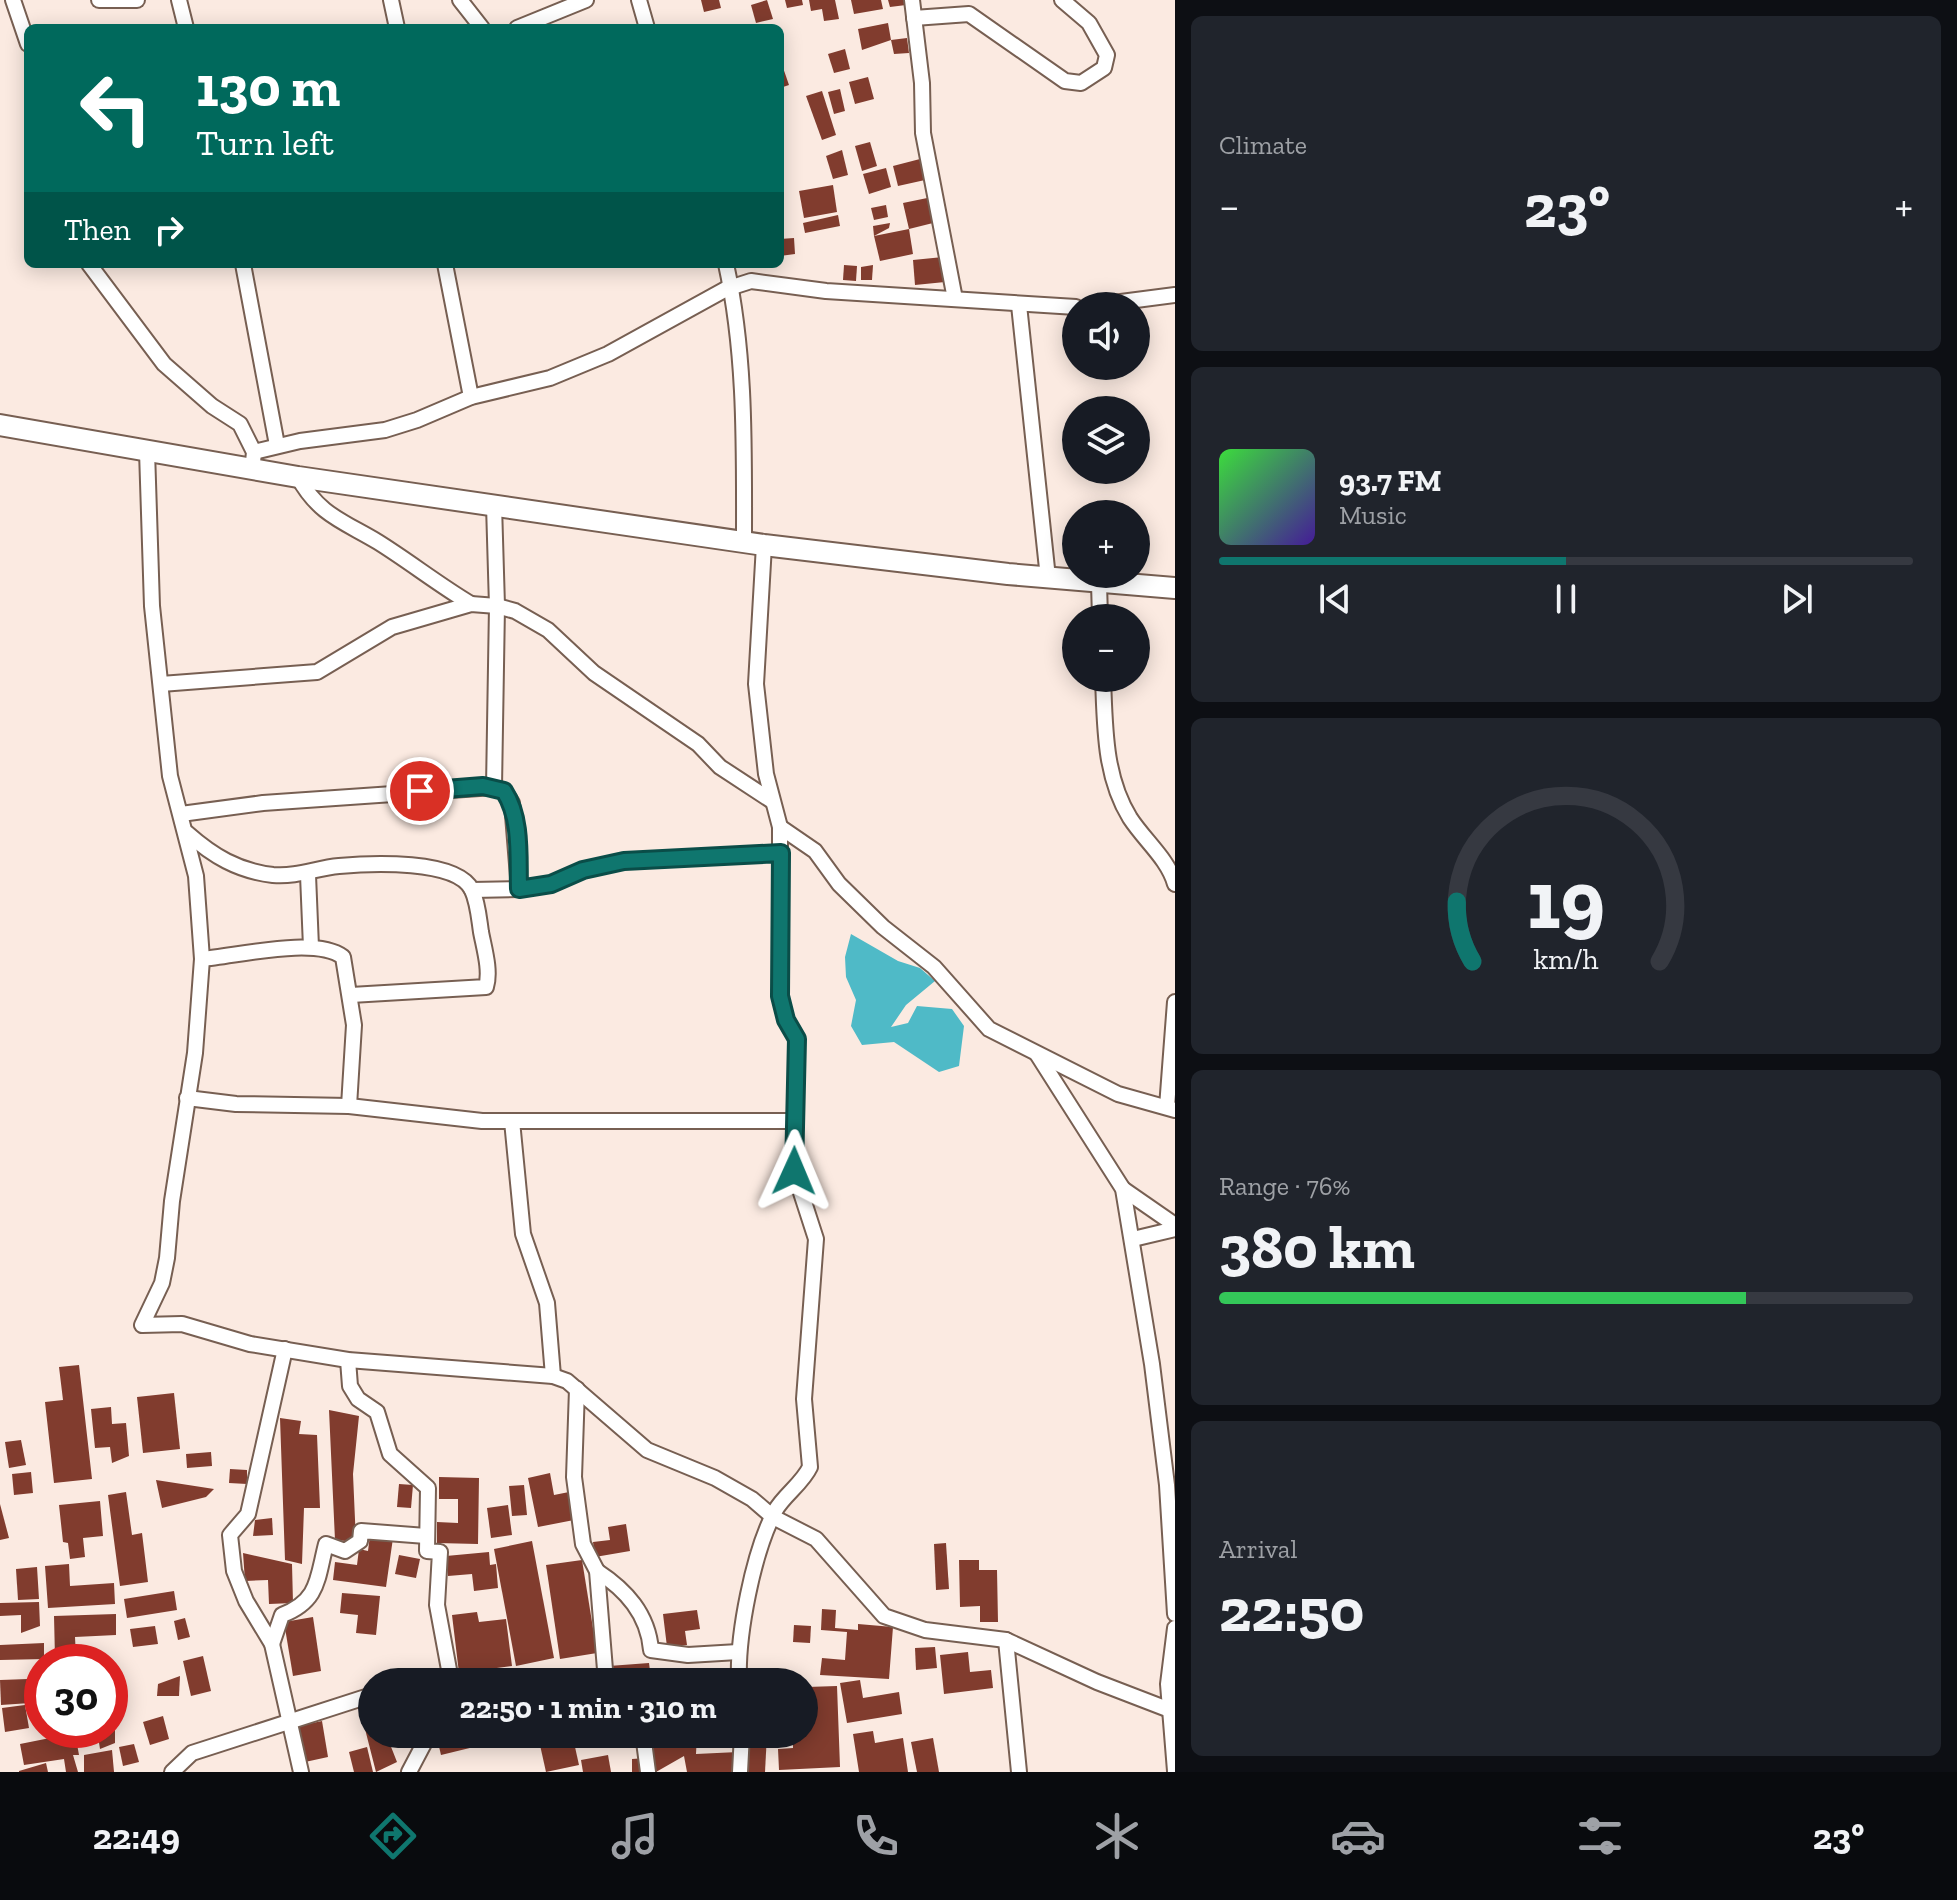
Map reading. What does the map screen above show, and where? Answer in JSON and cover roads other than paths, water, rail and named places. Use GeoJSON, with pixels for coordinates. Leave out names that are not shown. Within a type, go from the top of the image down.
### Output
{"type":"FeatureCollection","features":[{"type":"Feature","properties":{"kind":"street"},"geometry":{"type":"LineString","coordinates":[[13,0],[24,32]]}},
{"type":"Feature","properties":{"kind":"street"},"geometry":{"type":"LineString","coordinates":[[99,0],[137,0]]}},
{"type":"Feature","properties":{"kind":"street"},"geometry":{"type":"LineString","coordinates":[[179,0],[185,24]]}},
{"type":"Feature","properties":{"kind":"street"},"geometry":{"type":"LineString","coordinates":[[391,0],[396,24]]}},
{"type":"Feature","properties":{"kind":"street"},"geometry":{"type":"LineString","coordinates":[[460,0],[466,13],[478,24]]}},
{"type":"Feature","properties":{"kind":"street"},"geometry":{"type":"LineString","coordinates":[[527,24],[586,0]]}},
{"type":"Feature","properties":{"kind":"street"},"geometry":{"type":"LineString","coordinates":[[639,0],[646,24]]}},
{"type":"Feature","properties":{"kind":"street"},"geometry":{"type":"LineString","coordinates":[[912,0],[922,83],[923,133],[955,299]]}},
{"type":"Feature","properties":{"kind":"street"},"geometry":{"type":"LineString","coordinates":[[914,18],[969,14],[1065,81],[1081,83],[1104,68],[1107,55],[1089,23],[1062,0]]}},
{"type":"Feature","properties":{"kind":"street"},"geometry":{"type":"LineString","coordinates":[[92,268],[164,364],[212,406],[240,424],[253,461]]}},
{"type":"Feature","properties":{"kind":"street"},"geometry":{"type":"LineString","coordinates":[[244,268],[277,445]]}},
{"type":"Feature","properties":{"kind":"street"},"geometry":{"type":"LineString","coordinates":[[446,268],[471,397]]}},
{"type":"Feature","properties":{"kind":"street"},"geometry":{"type":"LineString","coordinates":[[727,268],[754,543],[756,684],[772,801],[780,827],[780,984],[786,1020],[797,1039],[794,1171],[816,1239],[803,1426],[811,1457],[807,1474],[773,1517],[760,1553],[738,1652],[739,1668]]}},
{"type":"Feature","properties":{"kind":"street"},"geometry":{"type":"LineString","coordinates":[[253,461],[277,445],[385,430],[471,397],[550,378],[589,363],[730,287],[751,281],[790,283],[826,291],[1062,307]]}},
{"type":"Feature","properties":{"kind":"street"},"geometry":{"type":"LineString","coordinates":[[1150,298],[1175,295]]}},
{"type":"Feature","properties":{"kind":"street"},"geometry":{"type":"LineString","coordinates":[[1019,305],[1048,578]]}},
{"type":"Feature","properties":{"kind":"street"},"geometry":{"type":"LineString","coordinates":[[0,425],[147,451],[253,461],[298,477],[754,543],[1062,579]]}},
{"type":"Feature","properties":{"kind":"street"},"geometry":{"type":"LineString","coordinates":[[147,451],[152,606],[170,776],[196,876],[202,959],[195,1053],[162,1283],[142,1325],[182,1324],[250,1344],[348,1360],[553,1376],[577,1389],[647,1450],[715,1478],[752,1499],[773,1517],[816,1539],[884,1616],[925,1630],[1006,1640],[1173,1718]]}},
{"type":"Feature","properties":{"kind":"street"},"geometry":{"type":"LineString","coordinates":[[298,477],[311,500],[332,518],[378,543],[471,604]]}},
{"type":"Feature","properties":{"kind":"street"},"geometry":{"type":"LineString","coordinates":[[494,505],[497,606],[494,787]]}},
{"type":"Feature","properties":{"kind":"street"},"geometry":{"type":"LineString","coordinates":[[1150,586],[1175,588]]}},
{"type":"Feature","properties":{"kind":"street"},"geometry":{"type":"LineString","coordinates":[[161,684],[317,672],[392,627],[471,604],[497,606],[515,611],[548,630],[594,673],[698,744],[720,767],[772,801]]}},
{"type":"Feature","properties":{"kind":"street"},"geometry":{"type":"LineString","coordinates":[[1104,692],[1112,778],[1120,801],[1150,848],[1170,865],[1175,884]]}},
{"type":"Feature","properties":{"kind":"street"},"geometry":{"type":"LineString","coordinates":[[181,814],[263,803],[494,787],[504,791],[512,803],[519,889]]}},
{"type":"Feature","properties":{"kind":"street"},"geometry":{"type":"LineString","coordinates":[[780,827],[815,851],[839,884],[883,927],[934,967],[989,1029],[1118,1094],[1171,1109],[1175,1002]]}},
{"type":"Feature","properties":{"kind":"street"},"geometry":{"type":"LineString","coordinates":[[187,833],[206,851],[234,866],[275,875],[308,875],[339,866],[445,869],[463,879],[472,890],[484,951],[486,987],[351,995]]}},
{"type":"Feature","properties":{"kind":"street"},"geometry":{"type":"LineString","coordinates":[[472,890],[519,889],[551,884],[583,870],[624,861],[781,853]]}},
{"type":"Feature","properties":{"kind":"street"},"geometry":{"type":"LineString","coordinates":[[308,875],[311,947]]}},
{"type":"Feature","properties":{"kind":"street"},"geometry":{"type":"LineString","coordinates":[[202,959],[311,947],[335,951],[343,957],[354,1025],[349,1106]]}},
{"type":"Feature","properties":{"kind":"street"},"geometry":{"type":"LineString","coordinates":[[1037,1054],[1123,1189],[1133,1239],[1167,1485],[1175,1614]]}},
{"type":"Feature","properties":{"kind":"street"},"geometry":{"type":"LineString","coordinates":[[187,1098],[236,1104],[349,1106],[512,1121],[795,1121]]}},
{"type":"Feature","properties":{"kind":"street"},"geometry":{"type":"LineString","coordinates":[[512,1121],[523,1234],[547,1303],[553,1376]]}},
{"type":"Feature","properties":{"kind":"street"},"geometry":{"type":"LineString","coordinates":[[1123,1189],[1175,1227]]}},
{"type":"Feature","properties":{"kind":"street"},"geometry":{"type":"LineString","coordinates":[[1157,1212],[1175,1211]]}},
{"type":"Feature","properties":{"kind":"street"},"geometry":{"type":"LineString","coordinates":[[1133,1239],[1175,1227]]}},
{"type":"Feature","properties":{"kind":"street"},"geometry":{"type":"LineString","coordinates":[[285,1349],[248,1514],[230,1535],[234,1571],[246,1601],[272,1644],[301,1772]]}},
{"type":"Feature","properties":{"kind":"street"},"geometry":{"type":"LineString","coordinates":[[348,1360],[350,1386],[358,1399],[377,1412],[390,1454],[428,1488],[427,1551],[440,1552],[437,1605],[445,1668]]}},
{"type":"Feature","properties":{"kind":"street"},"geometry":{"type":"LineString","coordinates":[[577,1389],[574,1477],[583,1544],[597,1571],[605,1668]]}},
{"type":"Feature","properties":{"kind":"street"},"geometry":{"type":"LineString","coordinates":[[272,1644],[282,1615],[300,1608],[313,1595],[326,1544],[345,1551],[360,1541],[361,1531],[426,1536]]}},
{"type":"Feature","properties":{"kind":"street"},"geometry":{"type":"LineString","coordinates":[[597,1571],[624,1589],[649,1633],[651,1650],[688,1655],[738,1652]]}},
{"type":"Feature","properties":{"kind":"street"},"geometry":{"type":"LineString","coordinates":[[1175,1628],[1168,1684],[1175,1771]]}},
{"type":"Feature","properties":{"kind":"street"},"geometry":{"type":"LineString","coordinates":[[1006,1640],[1019,1772]]}},
{"type":"Feature","properties":{"kind":"street"},"geometry":{"type":"LineString","coordinates":[[172,1772],[192,1753],[358,1699]]}},
{"type":"Feature","properties":{"kind":"street"},"geometry":{"type":"LineString","coordinates":[[409,1772],[422,1748]]}},
{"type":"Feature","properties":{"kind":"street"},"geometry":{"type":"LineString","coordinates":[[645,1748],[648,1772]]}},
{"type":"Feature","properties":{"kind":"street"},"geometry":{"type":"LineString","coordinates":[[740,1772],[741,1748]]}},
{"type":"Feature","properties":{"kind":"water"},"geometry":{"type":"Polygon","coordinates":[[[851,934],[898,961],[920,968],[935,981],[906,1005],[891,1027],[908,1023],[917,1006],[952,1009],[964,1026],[959,1066],[939,1072],[894,1042],[862,1045],[851,1026],[856,1000],[846,977],[845,957],[851,934]]]}}]}
